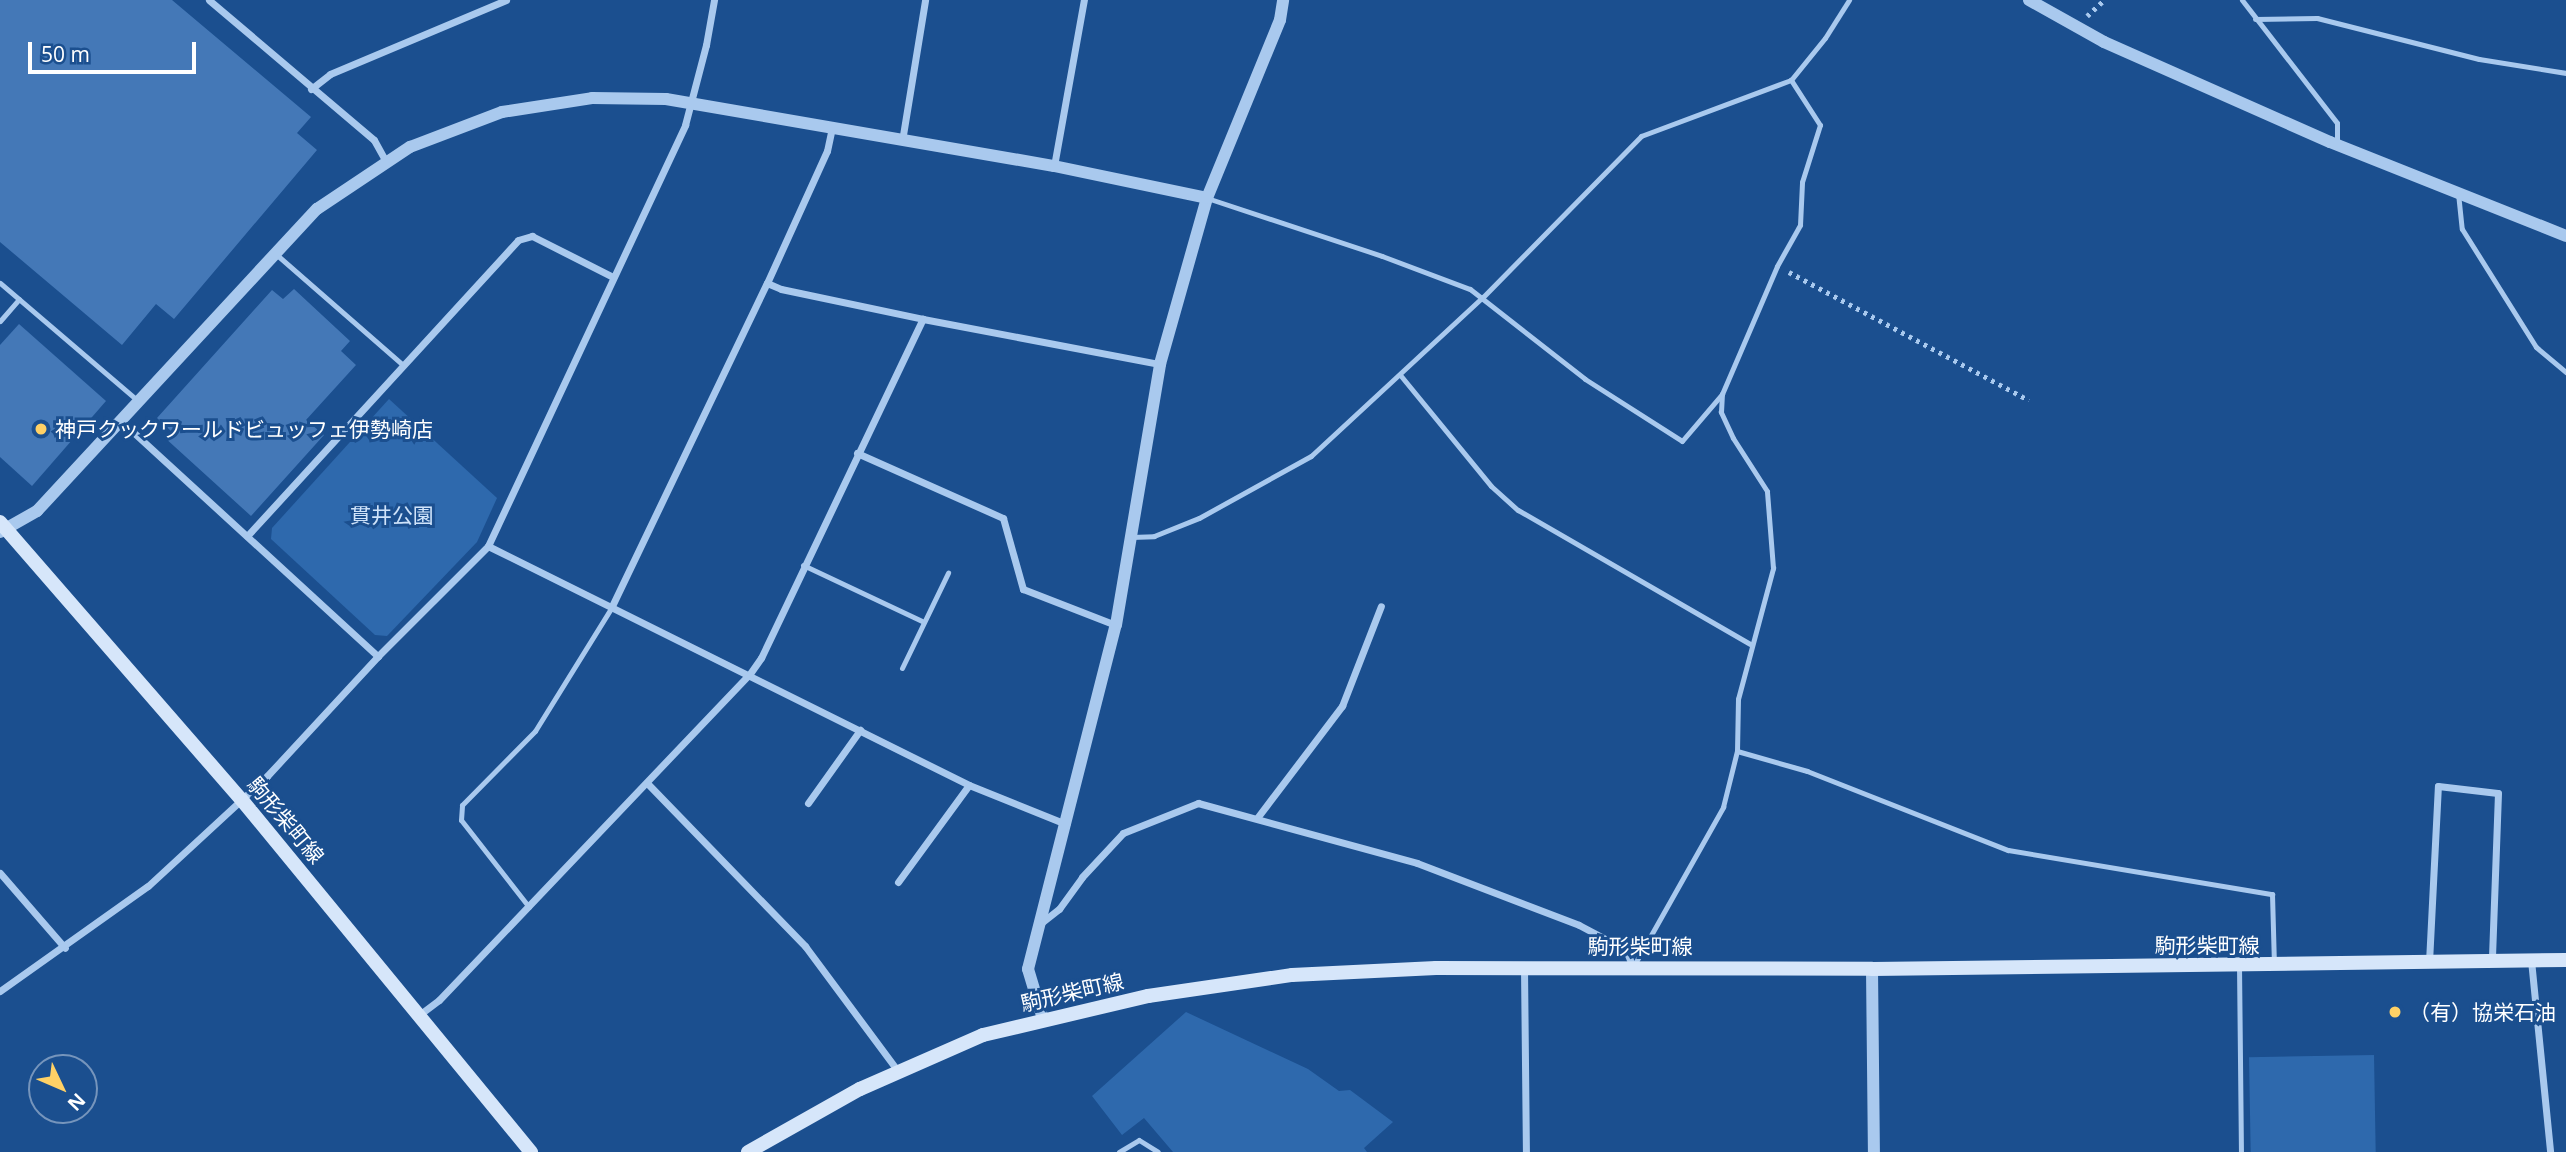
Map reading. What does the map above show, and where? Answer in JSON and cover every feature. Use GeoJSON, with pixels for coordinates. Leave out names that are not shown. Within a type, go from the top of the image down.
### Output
{"type":"FeatureCollection","features":[{"type":"Feature","properties":{"kind":"main road","name":"駒形柴町線"},"geometry":{"type":"LineString","coordinates":[[2,528],[241,799],[531,1152]]}},
{"type":"Feature","properties":{"kind":"main road","name":"駒形柴町線"},"geometry":{"type":"LineString","coordinates":[[752,1151],[898,1071],[983,1035],[1148,996],[1268,978],[1348,971],[1524,968],[1872,969],[2566,960]]}},
{"type":"Feature","properties":{"kind":"street"},"geometry":{"type":"LineString","coordinates":[[311,89],[330,74],[506,0]]}},
{"type":"Feature","properties":{"kind":"street"},"geometry":{"type":"LineString","coordinates":[[0,992],[148,886],[267,776],[378,656],[488,546],[685,125],[714,0]]}},
{"type":"Feature","properties":{"kind":"street"},"geometry":{"type":"LineString","coordinates":[[902,141],[925,0]]}},
{"type":"Feature","properties":{"kind":"street"},"geometry":{"type":"LineString","coordinates":[[1054,166],[1084,0]]}},
{"type":"Feature","properties":{"kind":"street"},"geometry":{"type":"LineString","coordinates":[[1043,1019],[1028,969],[1116,625],[1160,364],[1207,198],[1280,20],[1283,0]]}},
{"type":"Feature","properties":{"kind":"street"},"geometry":{"type":"LineString","coordinates":[[2029,0],[2104,42],[2337,144],[2566,236]]}},
{"type":"Feature","properties":{"kind":"street"},"geometry":{"type":"LineString","coordinates":[[215,2],[311,89],[374,140],[386,162]]}},
{"type":"Feature","properties":{"kind":"street"},"geometry":{"type":"LineString","coordinates":[[2,528],[37,511],[274,252],[317,209],[410,147],[454,128],[533,106],[592,98],[666,99],[1054,166],[1207,198]]}},
{"type":"Feature","properties":{"kind":"street"},"geometry":{"type":"LineString","coordinates":[[612,606],[767,283],[827,151],[832,128]]}},
{"type":"Feature","properties":{"kind":"street"},"geometry":{"type":"LineString","coordinates":[[247,536],[524,236],[532,236],[613,276]]}},
{"type":"Feature","properties":{"kind":"street"},"geometry":{"type":"LineString","coordinates":[[767,283],[781,289],[923,319],[1160,364]]}},
{"type":"Feature","properties":{"kind":"street"},"geometry":{"type":"LineString","coordinates":[[419,1016],[439,1000],[648,784],[749,675],[761,658],[803,565],[923,319]]}},
{"type":"Feature","properties":{"kind":"street"},"geometry":{"type":"LineString","coordinates":[[120,419],[378,656]]}},
{"type":"Feature","properties":{"kind":"street"},"geometry":{"type":"LineString","coordinates":[[857,453],[1003,518],[1023,589],[1116,625]]}},
{"type":"Feature","properties":{"kind":"street"},"geometry":{"type":"LineString","coordinates":[[488,546],[969,785],[1066,824]]}},
{"type":"Feature","properties":{"kind":"street"},"geometry":{"type":"LineString","coordinates":[[1257,818],[1342,706],[1381,606]]}},
{"type":"Feature","properties":{"kind":"street"},"geometry":{"type":"LineString","coordinates":[[808,803],[860,730]]}},
{"type":"Feature","properties":{"kind":"street"},"geometry":{"type":"LineString","coordinates":[[648,784],[805,946],[898,1071]]}},
{"type":"Feature","properties":{"kind":"street"},"geometry":{"type":"LineString","coordinates":[[898,882],[969,785]]}},
{"type":"Feature","properties":{"kind":"street"},"geometry":{"type":"LineString","coordinates":[[2429,962],[2438,786],[2498,793],[2492,961]]}},
{"type":"Feature","properties":{"kind":"street"},"geometry":{"type":"LineString","coordinates":[[1039,924],[1059,909],[1082,877],[1123,833],[1198,803],[1417,863],[1579,925],[1626,950],[1633,967]]}},
{"type":"Feature","properties":{"kind":"street"},"geometry":{"type":"LineString","coordinates":[[0,873],[65,948]]}},
{"type":"Feature","properties":{"kind":"street"},"geometry":{"type":"LineString","coordinates":[[2530,960],[2550,1152]]}},
{"type":"Feature","properties":{"kind":"street"},"geometry":{"type":"LineString","coordinates":[[1524,968],[1526,1152]]}},
{"type":"Feature","properties":{"kind":"street"},"geometry":{"type":"LineString","coordinates":[[1872,969],[1874,1152]]}},
{"type":"Feature","properties":{"kind":"lane"},"geometry":{"type":"LineString","coordinates":[[1131,537],[1154,536],[1199,518],[1311,456],[1401,376],[1483,297],[1641,136],[1791,80],[1825,38],[1849,0]]}},
{"type":"Feature","properties":{"kind":"lane"},"geometry":{"type":"LineString","coordinates":[[2242,0],[2337,123],[2337,144]]}},
{"type":"Feature","properties":{"kind":"lane"},"geometry":{"type":"LineString","coordinates":[[2255,19],[2317,18],[2479,59],[2566,73]]}},
{"type":"Feature","properties":{"kind":"lane"},"geometry":{"type":"LineString","coordinates":[[1207,198],[1382,256],[1470,289],[1585,379],[1682,441],[1722,394],[1777,266],[1800,225],[1802,181],[1820,125],[1791,80]]}},
{"type":"Feature","properties":{"kind":"lane"},"geometry":{"type":"LineString","coordinates":[[2458,192],[2462,229],[2536,347],[2566,372]]}},
{"type":"Feature","properties":{"kind":"lane"},"geometry":{"type":"LineString","coordinates":[[274,252],[403,365]]}},
{"type":"Feature","properties":{"kind":"lane"},"geometry":{"type":"LineString","coordinates":[[0,283],[137,400]]}},
{"type":"Feature","properties":{"kind":"lane"},"geometry":{"type":"LineString","coordinates":[[0,321],[19,299]]}},
{"type":"Feature","properties":{"kind":"lane"},"geometry":{"type":"LineString","coordinates":[[1401,376],[1491,486],[1518,510],[1750,645]]}},
{"type":"Feature","properties":{"kind":"lane"},"geometry":{"type":"LineString","coordinates":[[1633,967],[1723,807],[1737,751],[1738,699],[1750,645],[1773,568],[1767,491],[1733,438],[1721,412],[1722,394]]}},
{"type":"Feature","properties":{"kind":"lane"},"geometry":{"type":"LineString","coordinates":[[803,565],[922,621]]}},
{"type":"Feature","properties":{"kind":"lane"},"geometry":{"type":"LineString","coordinates":[[902,668],[922,621],[948,573]]}},
{"type":"Feature","properties":{"kind":"lane"},"geometry":{"type":"LineString","coordinates":[[529,906],[461,820],[462,805],[535,732],[612,606]]}},
{"type":"Feature","properties":{"kind":"lane"},"geometry":{"type":"LineString","coordinates":[[1737,751],[1807,771],[2008,850],[2272,894],[2274,965]]}},
{"type":"Feature","properties":{"kind":"lane"},"geometry":{"type":"LineString","coordinates":[[2239,965],[2241,1152]]}},
{"type":"Feature","properties":{"kind":"lane"},"geometry":{"type":"LineString","coordinates":[[1119,1152],[1139,1140],[1158,1152]]}},
{"type":"Feature","properties":{"kind":"path"},"geometry":{"type":"LineString","coordinates":[[1777,266],[2029,400]]}},
{"type":"Feature","properties":{"kind":"green space","name":"貫井公園"},"geometry":{"type":"Polygon","coordinates":[[[389,399],[497,498],[477,542],[387,636],[375,635],[271,539],[272,528],[389,399]]]}},
{"type":"Feature","properties":{"kind":"green space"},"geometry":{"type":"Polygon","coordinates":[[[1186,1012],[1308,1069],[1339,1091],[1350,1090],[1393,1122],[1364,1148],[1367,1152],[1173,1152],[1144,1118],[1122,1135],[1092,1096],[1186,1012]]]}},
{"type":"Feature","properties":{"kind":"green space"},"geometry":{"type":"Polygon","coordinates":[[[2374,1055],[2376,1152],[2251,1152],[2249,1057],[2374,1055]]]}},
{"type":"Feature","properties":{"kind":"building"},"geometry":{"type":"Polygon","coordinates":[[[0,0],[172,0],[311,117],[297,133],[317,150],[174,319],[156,304],[122,345],[0,242],[0,0]]]}},
{"type":"Feature","properties":{"kind":"building"},"geometry":{"type":"Polygon","coordinates":[[[294,289],[350,341],[341,351],[356,365],[306,420],[324,435],[251,516],[164,437],[171,431],[157,418],[272,290],[283,299],[294,289]]]}},
{"type":"Feature","properties":{"kind":"building","name":"神戸クックワールドビュッフェ伊勢崎店"},"geometry":{"type":"Polygon","coordinates":[[[19,324],[106,401],[32,486],[0,457],[0,345],[19,324]]]}},
{"type":"Feature","properties":{"kind":"place","name":"神戸クックワールドビュッフェ伊勢崎店"},"geometry":{"type":"Point","coordinates":[41,429]}},
{"type":"Feature","properties":{"kind":"place","name":"（有）協栄石油"},"geometry":{"type":"Point","coordinates":[2395,1012]}}]}
